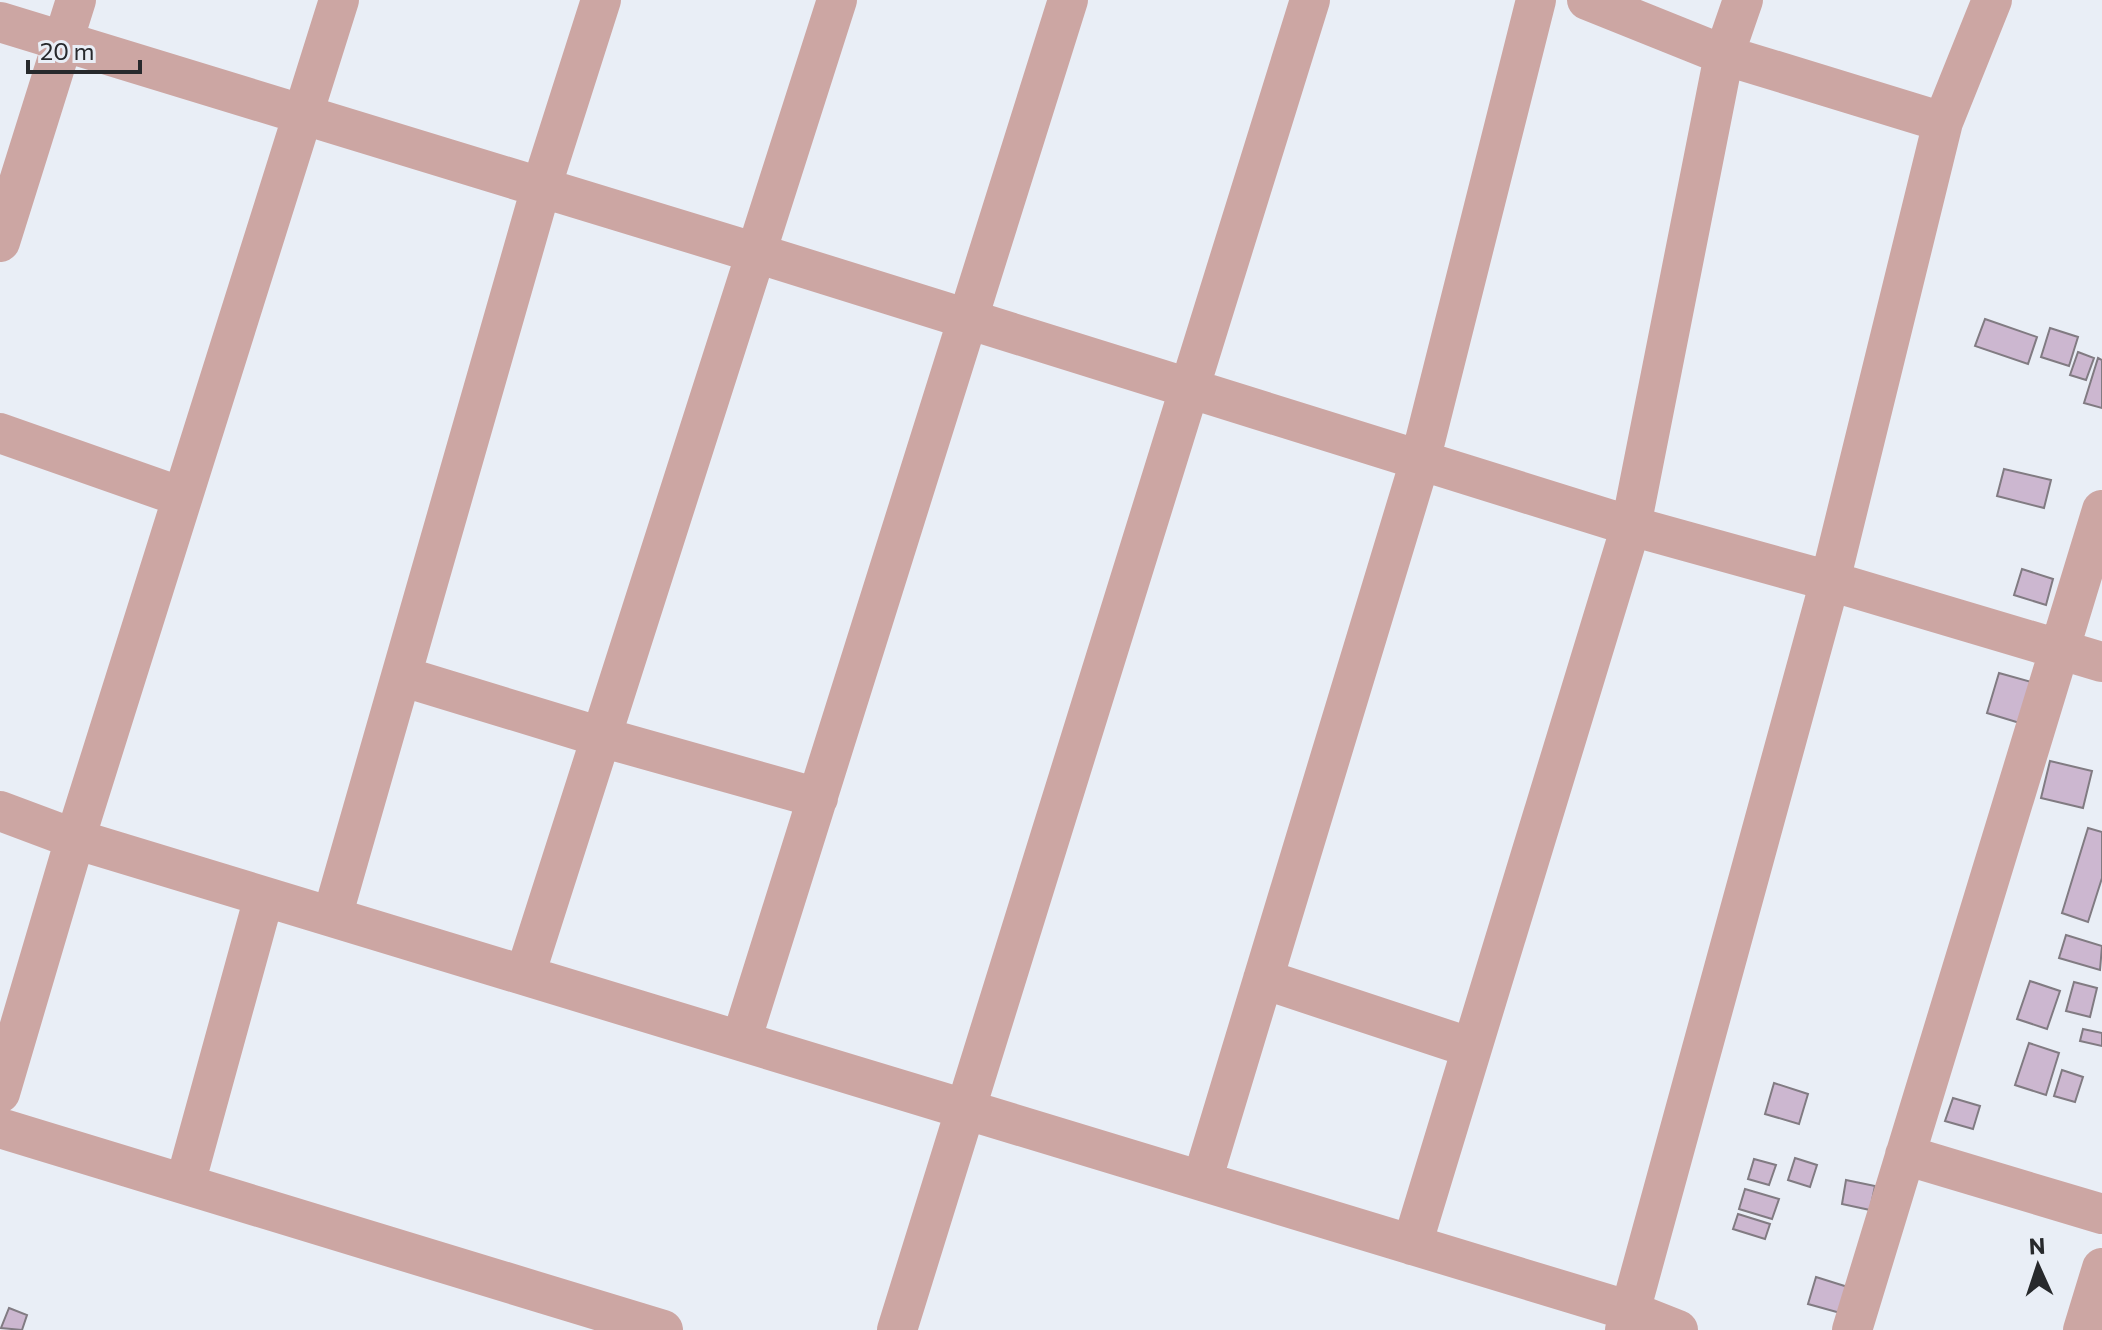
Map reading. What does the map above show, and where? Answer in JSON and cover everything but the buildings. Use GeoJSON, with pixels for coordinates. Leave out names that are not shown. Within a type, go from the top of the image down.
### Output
{"type":"FeatureCollection","features":[{"type":"Feature","properties":{"kind":"street"},"geometry":{"type":"LineString","coordinates":[[0,242],[76,0]]}},
{"type":"Feature","properties":{"kind":"street"},"geometry":{"type":"LineString","coordinates":[[0,1093],[75,839],[339,0]]}},
{"type":"Feature","properties":{"kind":"street"},"geometry":{"type":"LineString","coordinates":[[332,917],[541,188],[601,0]]}},
{"type":"Feature","properties":{"kind":"street"},"geometry":{"type":"LineString","coordinates":[[525,975],[837,0]]}},
{"type":"Feature","properties":{"kind":"street"},"geometry":{"type":"LineString","coordinates":[[741,1041],[1068,0]]}},
{"type":"Feature","properties":{"kind":"street"},"geometry":{"type":"LineString","coordinates":[[897,1330],[1310,0]]}},
{"type":"Feature","properties":{"kind":"street"},"geometry":{"type":"LineString","coordinates":[[1202,1181],[1420,461],[1536,0]]}},
{"type":"Feature","properties":{"kind":"street"},"geometry":{"type":"LineString","coordinates":[[1587,0],[1724,55],[1943,122]]}},
{"type":"Feature","properties":{"kind":"street"},"geometry":{"type":"LineString","coordinates":[[1412,1245],[1631,526],[1724,55],[1743,0]]}},
{"type":"Feature","properties":{"kind":"street"},"geometry":{"type":"LineString","coordinates":[[1628,1321],[1830,581],[1943,122],[1992,0]]}},
{"type":"Feature","properties":{"kind":"street"},"geometry":{"type":"LineString","coordinates":[[0,22],[756,253],[1631,526],[2102,662]]}},
{"type":"Feature","properties":{"kind":"street"},"geometry":{"type":"LineString","coordinates":[[0,433],[182,497]]}},
{"type":"Feature","properties":{"kind":"street"},"geometry":{"type":"LineString","coordinates":[[1852,1330],[2102,510]]}},
{"type":"Feature","properties":{"kind":"street"},"geometry":{"type":"LineString","coordinates":[[401,676],[818,798]]}},
{"type":"Feature","properties":{"kind":"street"},"geometry":{"type":"LineString","coordinates":[[0,811],[75,839],[1412,1245],[1628,1321],[1678,1330]]}},
{"type":"Feature","properties":{"kind":"street"},"geometry":{"type":"LineString","coordinates":[[185,1184],[264,897]]}},
{"type":"Feature","properties":{"kind":"street"},"geometry":{"type":"LineString","coordinates":[[1263,979],[1472,1048]]}},
{"type":"Feature","properties":{"kind":"street"},"geometry":{"type":"LineString","coordinates":[[0,1128],[663,1330]]}},
{"type":"Feature","properties":{"kind":"street"},"geometry":{"type":"LineString","coordinates":[[1905,1155],[2102,1214]]}},
{"type":"Feature","properties":{"kind":"street"},"geometry":{"type":"LineString","coordinates":[[2083,1330],[2102,1268]]}}]}
